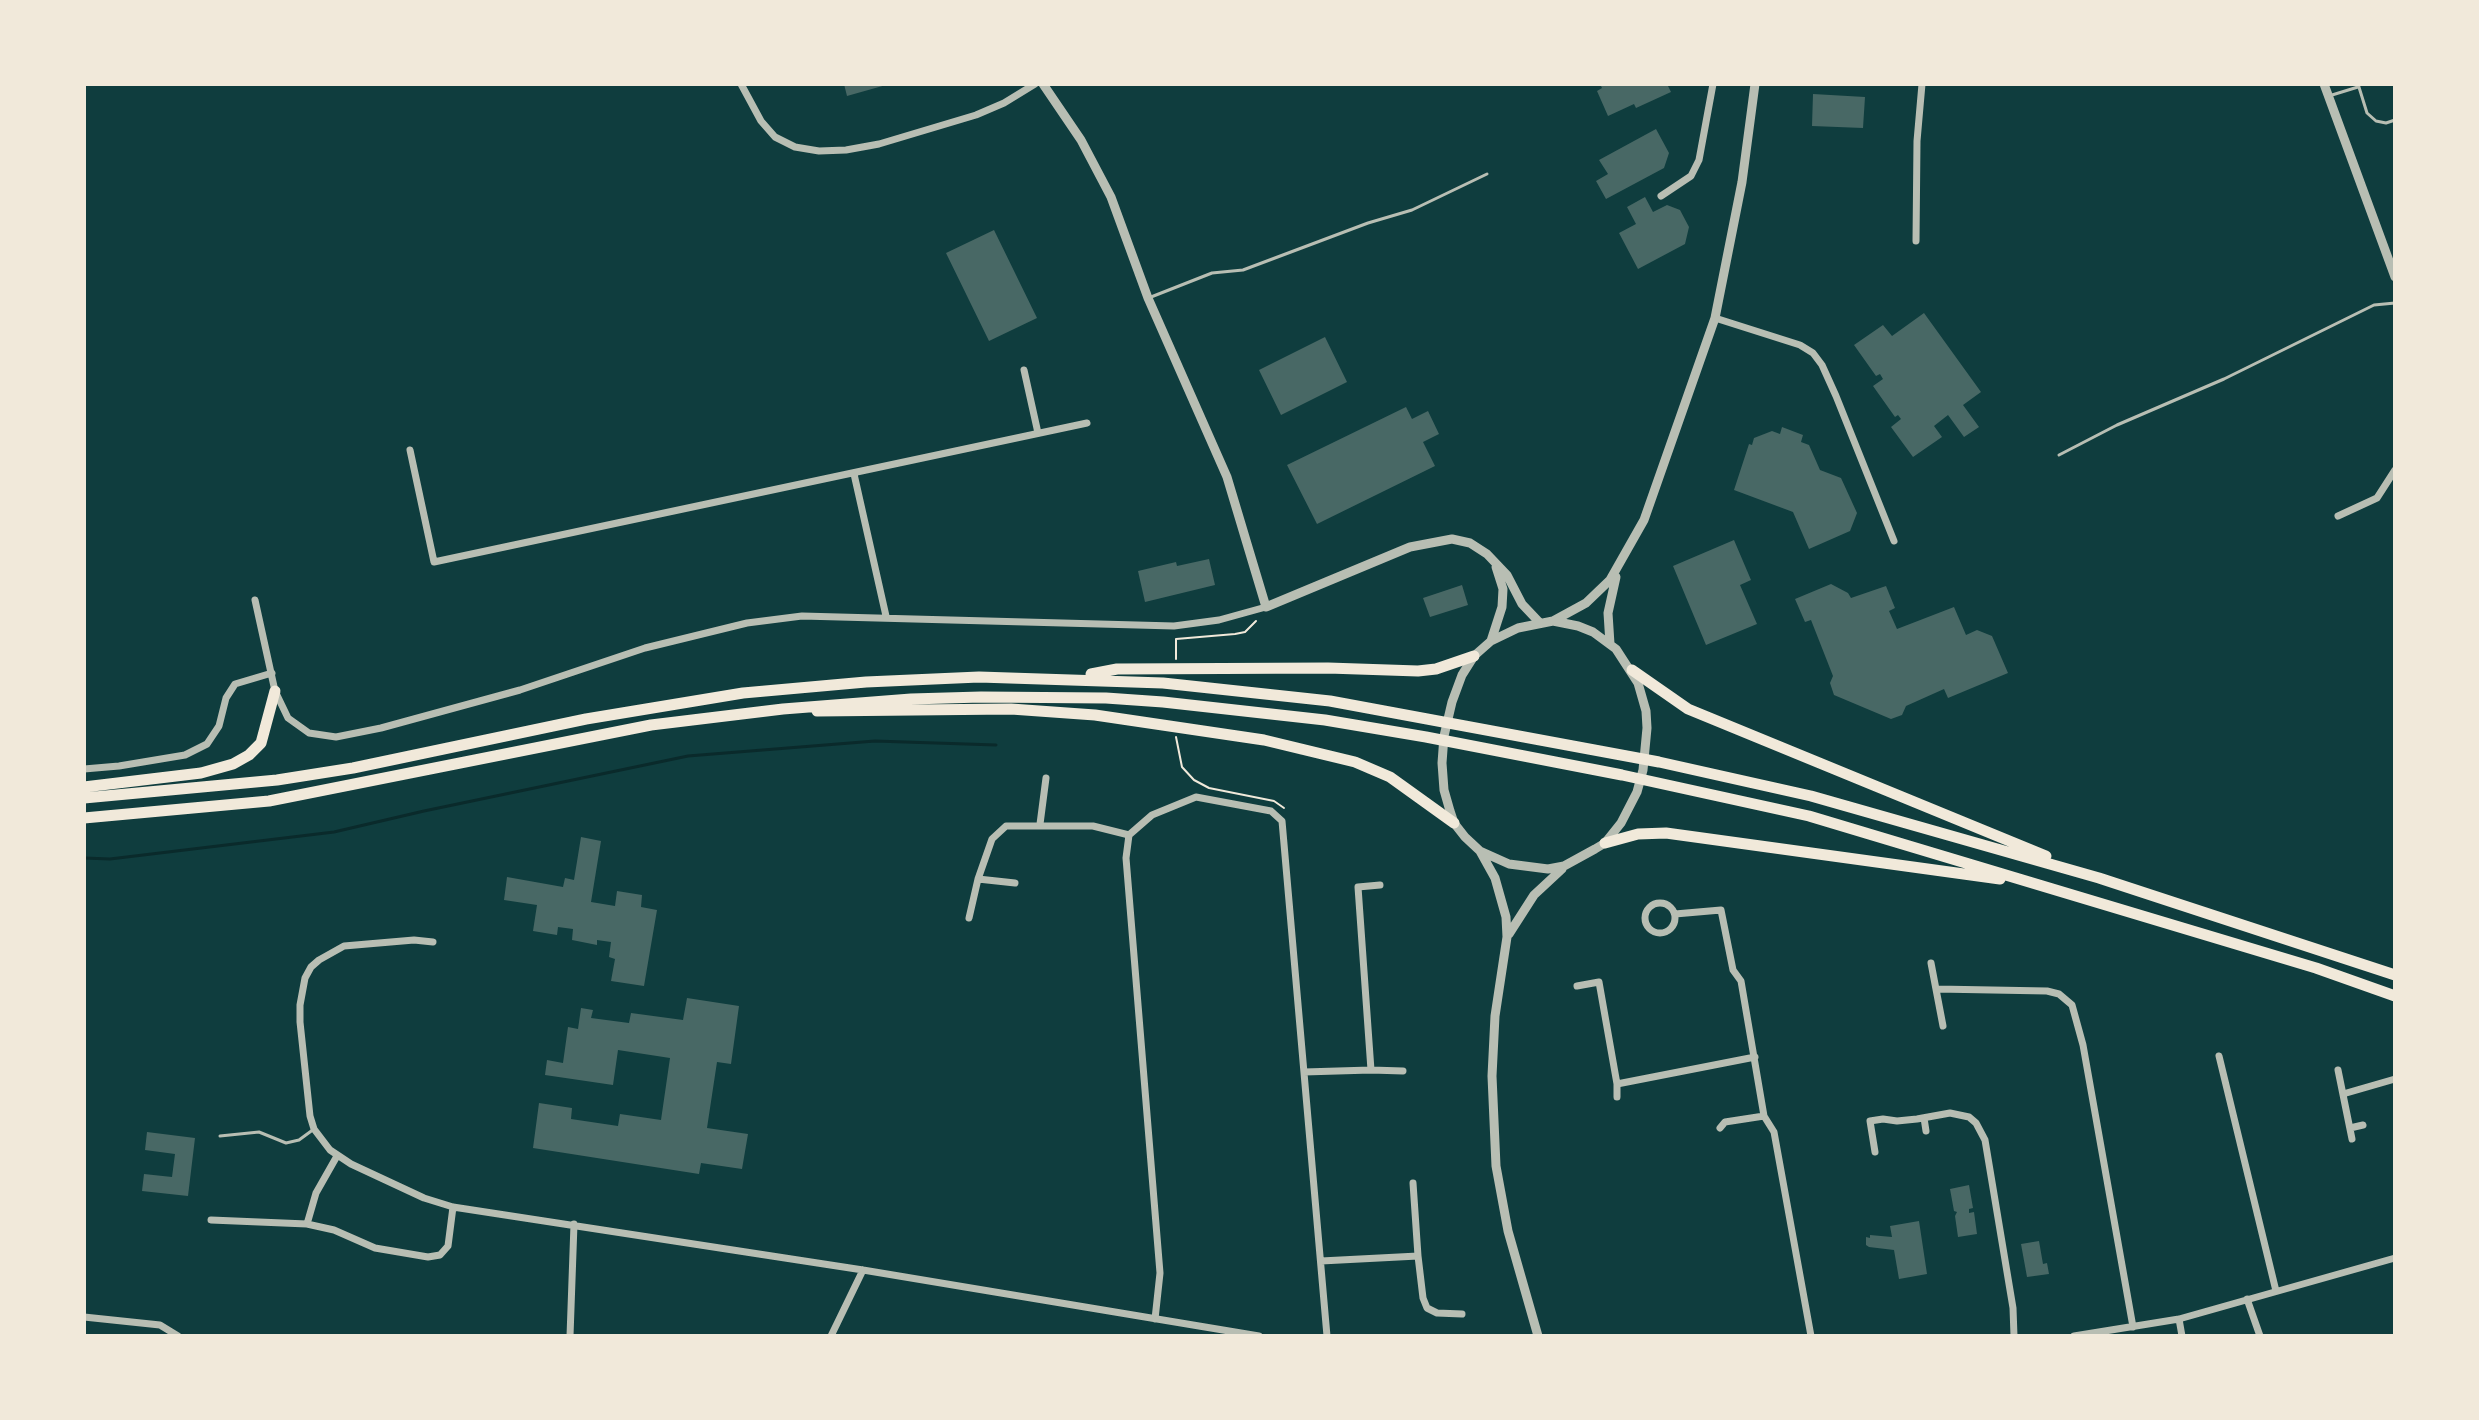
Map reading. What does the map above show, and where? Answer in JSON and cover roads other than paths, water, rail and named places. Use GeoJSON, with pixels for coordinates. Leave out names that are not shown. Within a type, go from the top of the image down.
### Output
{"type":"FeatureCollection","features":[{"type":"Feature","properties":{"kind":"highway"},"geometry":{"type":"LineString","coordinates":[[1070,678],[1117,669],[1328,668],[1418,671],[1436,669],[1474,656]]}},
{"type":"Feature","properties":{"kind":"highway"},"geometry":{"type":"LineString","coordinates":[[1632,670],[1680,705],[1700,714],[2099,878]]}},
{"type":"Feature","properties":{"kind":"highway"},"geometry":{"type":"LineString","coordinates":[[84,798],[292,778],[586,719],[743,693],[866,682],[979,677],[1163,683],[1330,701],[1430,718],[1659,762],[1811,796],[2099,878],[2395,975]]}},
{"type":"Feature","properties":{"kind":"highway"},"geometry":{"type":"LineString","coordinates":[[84,787],[201,773],[233,764],[261,743],[275,691]]}},
{"type":"Feature","properties":{"kind":"highway"},"geometry":{"type":"LineString","coordinates":[[84,818],[269,801],[651,725],[783,709],[882,700],[967,697],[1106,698],[1163,702],[1325,720],[1426,737],[1809,816],[2316,968],[2395,996]]}},
{"type":"Feature","properties":{"kind":"highway"},"geometry":{"type":"LineString","coordinates":[[783,709],[838,712],[1011,709],[1095,715],[1264,740],[1355,762],[1404,785],[1454,823]]}},
{"type":"Feature","properties":{"kind":"highway"},"geometry":{"type":"LineString","coordinates":[[1605,843],[1638,834],[1666,833],[2036,884]]}},
{"type":"Feature","properties":{"kind":"street"},"geometry":{"type":"LineString","coordinates":[[741,84],[761,121],[775,137],[795,147],[819,151],[879,144],[976,115],[1004,103],[1035,84]]}},
{"type":"Feature","properties":{"kind":"street"},"geometry":{"type":"LineString","coordinates":[[1043,84],[1081,140],[1104,183],[1148,298],[1227,477],[1266,607]]}},
{"type":"Feature","properties":{"kind":"street"},"geometry":{"type":"LineString","coordinates":[[1661,196],[1691,176],[1699,160],[1713,84]]}},
{"type":"Feature","properties":{"kind":"street"},"geometry":{"type":"LineString","coordinates":[[1610,644],[1608,613],[1611,593],[1620,566],[1644,520],[1715,318],[1742,182],[1755,84]]}},
{"type":"Feature","properties":{"kind":"street"},"geometry":{"type":"LineString","coordinates":[[1916,241],[1917,141],[1922,84]]}},
{"type":"Feature","properties":{"kind":"street"},"geometry":{"type":"LineString","coordinates":[[2324,84],[2395,277]]}},
{"type":"Feature","properties":{"kind":"street"},"geometry":{"type":"LineString","coordinates":[[1715,318],[1800,345],[1813,353],[1836,396],[1894,541]]}},
{"type":"Feature","properties":{"kind":"street"},"geometry":{"type":"LineString","coordinates":[[1024,370],[1038,433]]}},
{"type":"Feature","properties":{"kind":"street"},"geometry":{"type":"LineString","coordinates":[[410,450],[434,562],[1087,423]]}},
{"type":"Feature","properties":{"kind":"street"},"geometry":{"type":"LineString","coordinates":[[2338,516],[2377,498],[2395,470]]}},
{"type":"Feature","properties":{"kind":"street"},"geometry":{"type":"LineString","coordinates":[[854,474],[886,616]]}},
{"type":"Feature","properties":{"kind":"street"},"geometry":{"type":"LineString","coordinates":[[255,600],[275,691],[288,718],[309,733],[336,737],[520,690],[645,648],[747,623],[802,616],[1174,626],[1219,620],[1266,607],[1399,551],[1437,540],[1470,543],[1487,554],[1507,575],[1522,604],[1540,623]]}},
{"type":"Feature","properties":{"kind":"street"},"geometry":{"type":"LineString","coordinates":[[1491,641],[1502,607],[1503,589],[1495,563]]}},
{"type":"Feature","properties":{"kind":"street"},"geometry":{"type":"LineString","coordinates":[[1553,621],[1594,597],[1620,566]]}},
{"type":"Feature","properties":{"kind":"street"},"geometry":{"type":"LineString","coordinates":[[1507,937],[1534,895],[1564,866],[1605,843],[1630,808],[1643,770],[1647,746],[1646,711],[1632,670],[1610,644],[1578,626],[1553,621],[1518,628],[1491,641],[1474,656],[1457,688],[1444,736],[1444,790],[1454,823],[1480,851],[1509,864],[1529,868],[1564,866]]}},
{"type":"Feature","properties":{"kind":"street"},"geometry":{"type":"LineString","coordinates":[[84,769],[185,755],[207,744],[219,726],[226,698],[235,684],[272,673]]}},
{"type":"Feature","properties":{"kind":"street"},"geometry":{"type":"LineString","coordinates":[[1040,824],[1046,778]]}},
{"type":"Feature","properties":{"kind":"street"},"geometry":{"type":"LineString","coordinates":[[1155,1319],[1160,1273],[1126,858],[1129,835],[1152,815],[1196,797],[1271,811],[1277,815],[1285,831],[1327,1336]]}},
{"type":"Feature","properties":{"kind":"street"},"geometry":{"type":"LineString","coordinates":[[969,918],[992,839],[1006,826],[1093,826],[1129,835]]}},
{"type":"Feature","properties":{"kind":"street"},"geometry":{"type":"LineString","coordinates":[[1480,851],[1502,897],[1507,937],[1492,1076],[1496,1166],[1511,1242],[1538,1336]]}},
{"type":"Feature","properties":{"kind":"street"},"geometry":{"type":"LineString","coordinates":[[978,879],[1015,883]]}},
{"type":"Feature","properties":{"kind":"street"},"geometry":{"type":"LineString","coordinates":[[1371,1070],[1358,887],[1380,885]]}},
{"type":"Feature","properties":{"kind":"street"},"geometry":{"type":"LineString","coordinates":[[1655,904],[1669,906],[1675,914],[1672,927],[1663,932],[1654,931],[1647,924],[1646,915],[1655,904]]}},
{"type":"Feature","properties":{"kind":"street"},"geometry":{"type":"LineString","coordinates":[[1675,914],[1721,910],[1733,970],[1741,981],[1764,1116],[1774,1132],[1811,1336]]}},
{"type":"Feature","properties":{"kind":"street"},"geometry":{"type":"LineString","coordinates":[[433,942],[414,940],[344,946],[311,967],[305,978],[300,1005],[305,1085],[314,1129],[337,1156],[424,1198],[453,1207],[522,1219],[574,1224],[1259,1336]]}},
{"type":"Feature","properties":{"kind":"street"},"geometry":{"type":"LineString","coordinates":[[1931,963],[1943,1026]]}},
{"type":"Feature","properties":{"kind":"street"},"geometry":{"type":"LineString","coordinates":[[1577,986],[1599,982],[1617,1097]]}},
{"type":"Feature","properties":{"kind":"street"},"geometry":{"type":"LineString","coordinates":[[1937,989],[2047,991],[2059,994],[2072,1005],[2083,1045],[2133,1327]]}},
{"type":"Feature","properties":{"kind":"street"},"geometry":{"type":"LineString","coordinates":[[2219,1056],[2276,1291]]}},
{"type":"Feature","properties":{"kind":"street"},"geometry":{"type":"LineString","coordinates":[[1617,1084],[1755,1057]]}},
{"type":"Feature","properties":{"kind":"street"},"geometry":{"type":"LineString","coordinates":[[2338,1070],[2352,1139]]}},
{"type":"Feature","properties":{"kind":"street"},"geometry":{"type":"LineString","coordinates":[[1304,1072],[1403,1071]]}},
{"type":"Feature","properties":{"kind":"street"},"geometry":{"type":"LineString","coordinates":[[2343,1094],[2395,1079]]}},
{"type":"Feature","properties":{"kind":"street"},"geometry":{"type":"LineString","coordinates":[[1875,1152],[1870,1121],[1950,1113],[1976,1123],[1982,1132],[2013,1308],[2014,1336]]}},
{"type":"Feature","properties":{"kind":"street"},"geometry":{"type":"LineString","coordinates":[[1720,1128],[1725,1122],[1764,1116]]}},
{"type":"Feature","properties":{"kind":"street"},"geometry":{"type":"LineString","coordinates":[[1924,1118],[1926,1131]]}},
{"type":"Feature","properties":{"kind":"street"},"geometry":{"type":"LineString","coordinates":[[2350,1128],[2363,1125]]}},
{"type":"Feature","properties":{"kind":"street"},"geometry":{"type":"LineString","coordinates":[[307,1224],[316,1193],[337,1156]]}},
{"type":"Feature","properties":{"kind":"street"},"geometry":{"type":"LineString","coordinates":[[1413,1183],[1423,1298],[1427,1308],[1437,1313],[1462,1314]]}},
{"type":"Feature","properties":{"kind":"street"},"geometry":{"type":"LineString","coordinates":[[211,1220],[307,1224],[334,1230],[375,1248],[428,1257],[440,1255],[448,1246],[453,1207]]}},
{"type":"Feature","properties":{"kind":"street"},"geometry":{"type":"LineString","coordinates":[[570,1336],[574,1224]]}},
{"type":"Feature","properties":{"kind":"street"},"geometry":{"type":"LineString","coordinates":[[1321,1261],[1418,1256]]}},
{"type":"Feature","properties":{"kind":"street"},"geometry":{"type":"LineString","coordinates":[[2074,1336],[2179,1319],[2395,1258]]}},
{"type":"Feature","properties":{"kind":"street"},"geometry":{"type":"LineString","coordinates":[[831,1336],[863,1270]]}},
{"type":"Feature","properties":{"kind":"street"},"geometry":{"type":"LineString","coordinates":[[2247,1299],[2260,1336]]}},
{"type":"Feature","properties":{"kind":"street"},"geometry":{"type":"LineString","coordinates":[[84,1317],[160,1325],[178,1336]]}},
{"type":"Feature","properties":{"kind":"street"},"geometry":{"type":"LineString","coordinates":[[2179,1319],[2182,1336]]}},
{"type":"Feature","properties":{"kind":"lane"},"geometry":{"type":"LineString","coordinates":[[2329,96],[2358,85],[2367,113],[2376,121],[2386,123],[2395,120]]}},
{"type":"Feature","properties":{"kind":"lane"},"geometry":{"type":"LineString","coordinates":[[1148,298],[1212,273],[1243,270],[1368,223],[1412,210],[1487,174]]}},
{"type":"Feature","properties":{"kind":"lane"},"geometry":{"type":"LineString","coordinates":[[2059,455],[2374,305],[2395,303]]}},
{"type":"Feature","properties":{"kind":"lane"},"geometry":{"type":"LineString","coordinates":[[220,1136],[259,1132],[286,1143],[299,1140],[314,1129]]}},
{"type":"Feature","properties":{"kind":"waterway"},"geometry":{"type":"LineString","coordinates":[[84,858],[110,859],[334,832],[688,756],[875,741],[996,745]]}}]}
